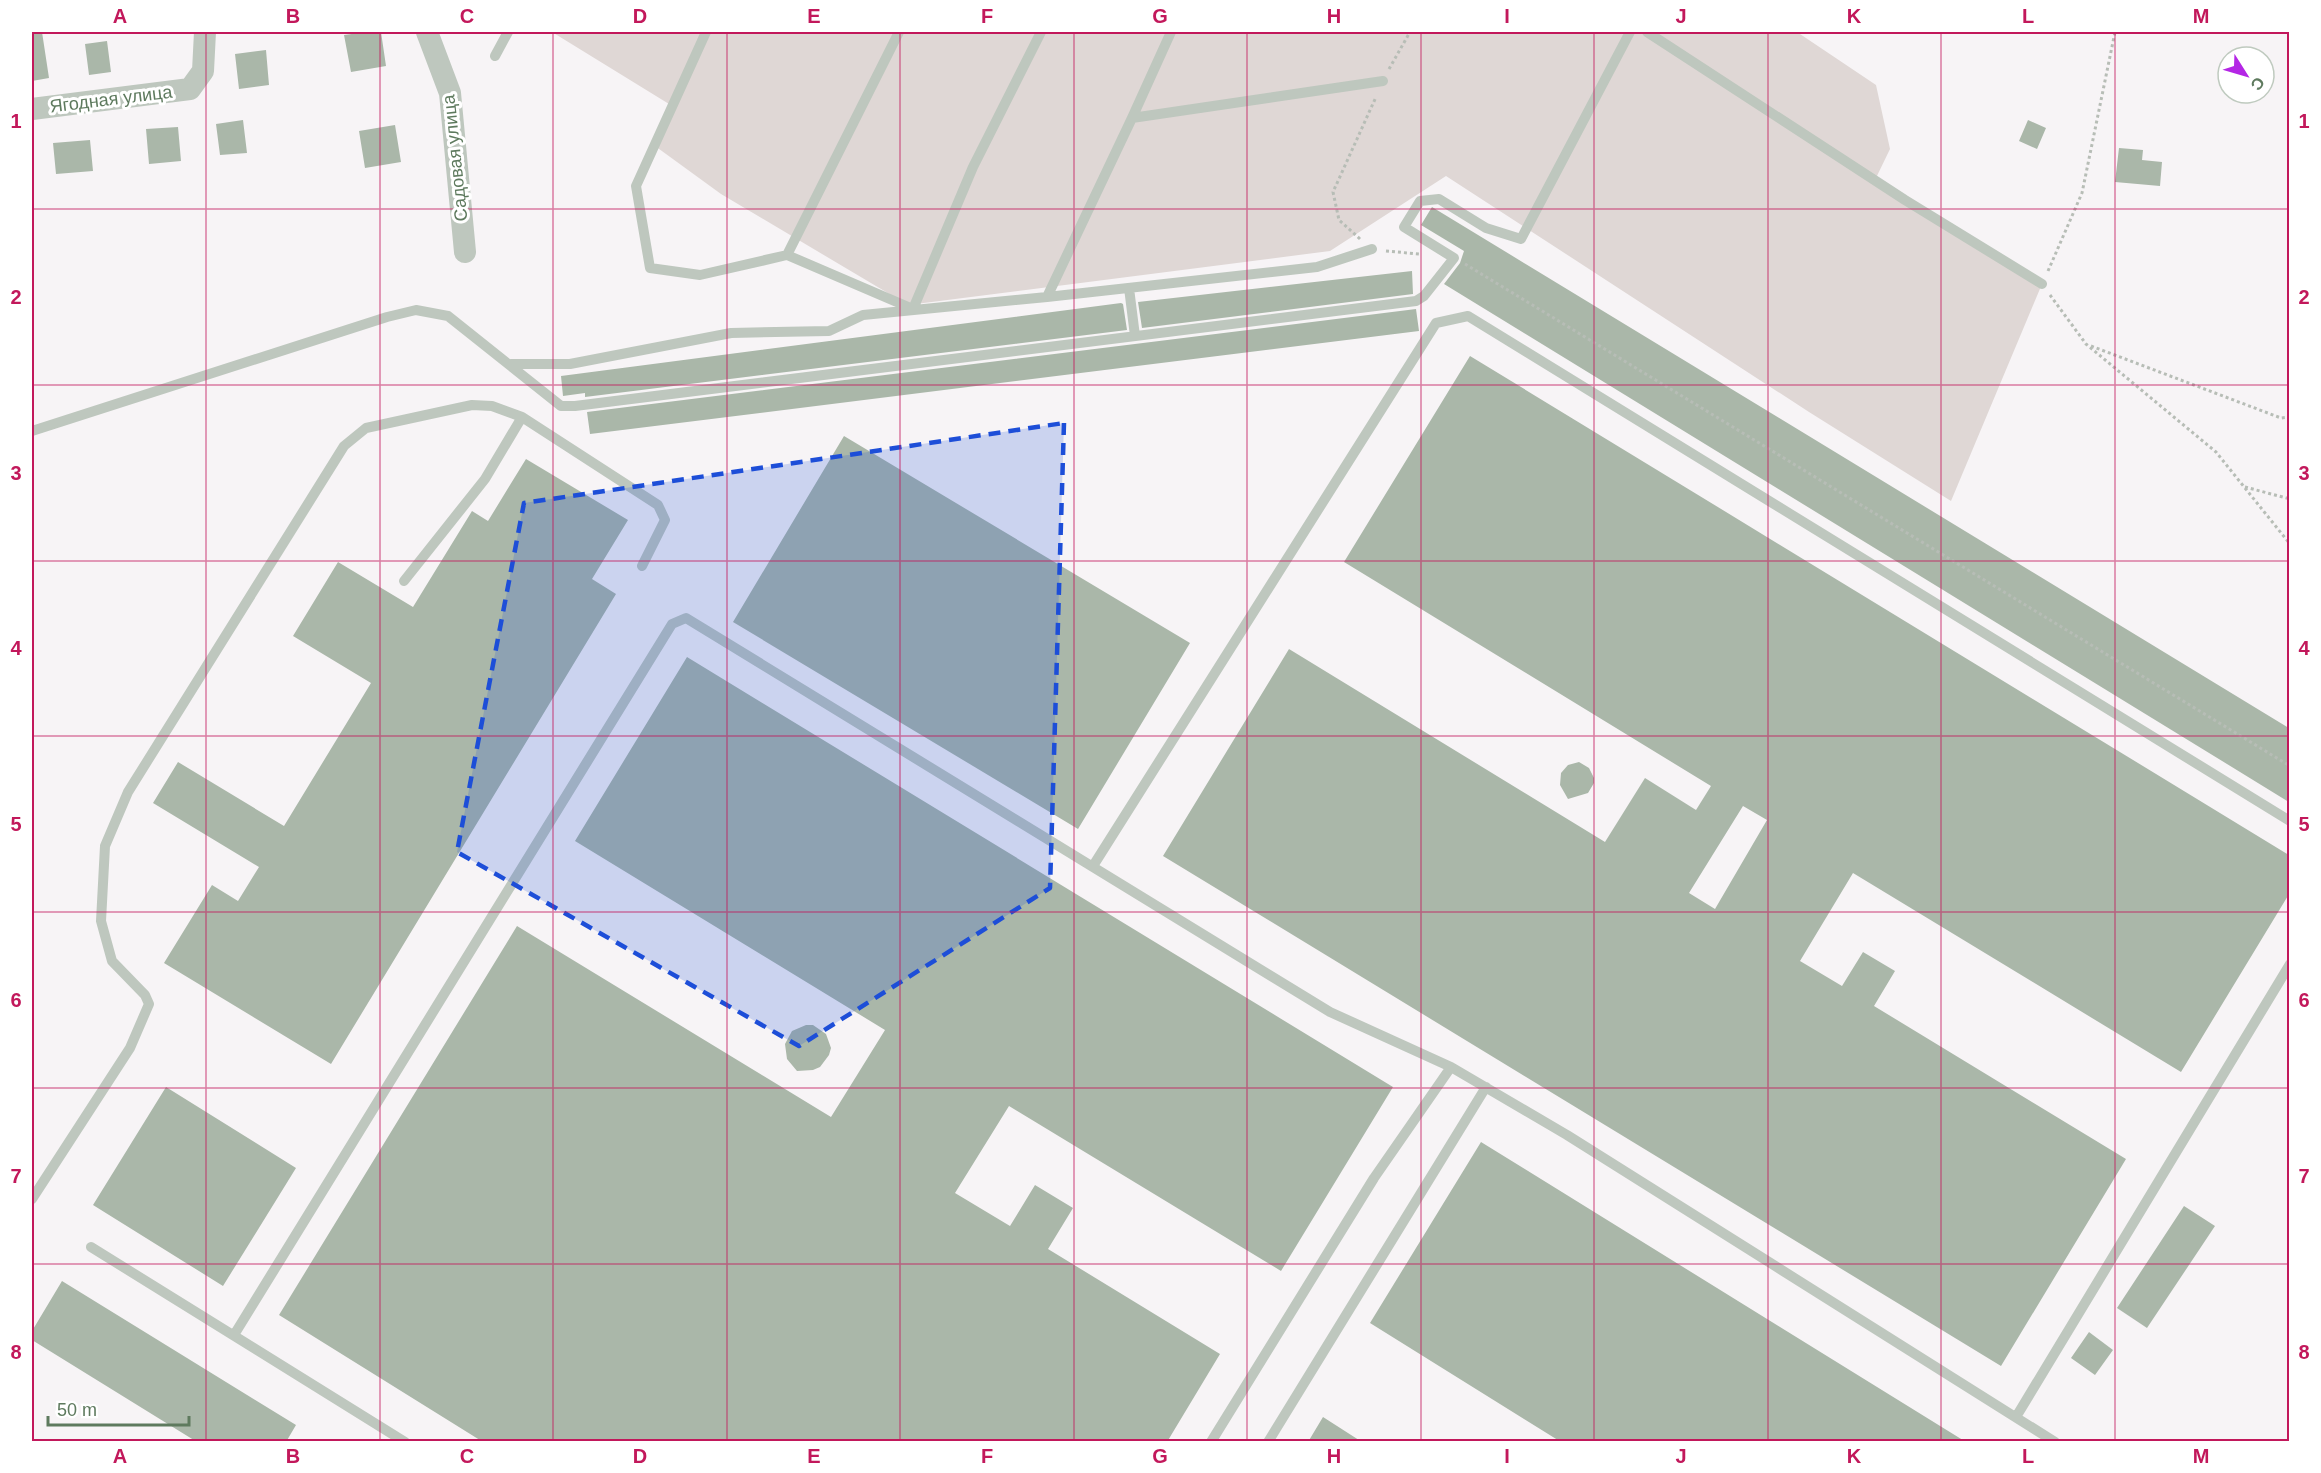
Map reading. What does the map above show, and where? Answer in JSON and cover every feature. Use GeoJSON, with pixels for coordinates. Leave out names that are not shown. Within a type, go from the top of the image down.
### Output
{"type":"FeatureCollection","features":[{"type":"Feature","properties":{"kind":"street","name":"Ягодная улица"},"geometry":{"type":"LineString","coordinates":[[32,109],[190,89],[203,71],[205,32]]}},
{"type":"Feature","properties":{"kind":"street","name":"Садовая улица"},"geometry":{"type":"LineString","coordinates":[[427,32],[450,93],[465,252]]}},
{"type":"Feature","properties":{"kind":"lane"},"geometry":{"type":"LineString","coordinates":[[495,56],[508,32]]}},
{"type":"Feature","properties":{"kind":"lane"},"geometry":{"type":"LineString","coordinates":[[706,32],[636,186],[650,268],[700,275],[787,255],[913,309]]}},
{"type":"Feature","properties":{"kind":"lane"},"geometry":{"type":"LineString","coordinates":[[787,255],[899,32]]}},
{"type":"Feature","properties":{"kind":"lane"},"geometry":{"type":"LineString","coordinates":[[913,309],[973,167],[1041,32]]}},
{"type":"Feature","properties":{"kind":"lane"},"geometry":{"type":"LineString","coordinates":[[1047,297],[1171,32]]}},
{"type":"Feature","properties":{"kind":"lane"},"geometry":{"type":"LineString","coordinates":[[32,430],[387,317],[416,310],[448,316],[561,406],[574,406],[1416,301],[1424,296],[1454,258],[1404,227],[1420,201],[1439,199],[1486,228],[1521,238],[1630,32]]}},
{"type":"Feature","properties":{"kind":"lane"},"geometry":{"type":"LineString","coordinates":[[1647,32],[1905,200],[2042,284]]}},
{"type":"Feature","properties":{"kind":"lane"},"geometry":{"type":"LineString","coordinates":[[1132,118],[1383,81]]}},
{"type":"Feature","properties":{"kind":"lane"},"geometry":{"type":"LineString","coordinates":[[511,364],[570,364],[732,333],[829,331],[862,315],[1317,267],[1372,249]]}},
{"type":"Feature","properties":{"kind":"lane"},"geometry":{"type":"LineString","coordinates":[[1129,288],[1135,336]]}},
{"type":"Feature","properties":{"kind":"lane"},"geometry":{"type":"LineString","coordinates":[[1093,866],[1436,323],[1468,316],[2289,821]]}},
{"type":"Feature","properties":{"kind":"lane"},"geometry":{"type":"LineString","coordinates":[[32,1199],[130,1048],[149,1004],[145,995],[112,961],[101,921],[105,846],[128,792],[344,446],[366,428],[472,405],[492,406],[522,417],[657,506],[665,520],[642,566]]}},
{"type":"Feature","properties":{"kind":"lane"},"geometry":{"type":"LineString","coordinates":[[404,581],[485,479],[522,417]]}},
{"type":"Feature","properties":{"kind":"lane"},"geometry":{"type":"LineString","coordinates":[[234,1335],[672,624],[686,618],[1330,1012],[1451,1067],[1577,1142],[2055,1442]]}},
{"type":"Feature","properties":{"kind":"lane"},"geometry":{"type":"LineString","coordinates":[[2016,1417],[2289,964]]}},
{"type":"Feature","properties":{"kind":"lane"},"geometry":{"type":"LineString","coordinates":[[1211,1442],[1374,1178],[1451,1067]]}},
{"type":"Feature","properties":{"kind":"lane"},"geometry":{"type":"LineString","coordinates":[[1268,1442],[1486,1088]]}},
{"type":"Feature","properties":{"kind":"lane"},"geometry":{"type":"LineString","coordinates":[[91,1247],[405,1442]]}},
{"type":"Feature","properties":{"kind":"path"},"geometry":{"type":"LineString","coordinates":[[1410,32],[1383,81],[1333,192],[1339,220],[1372,249],[1419,254]]}},
{"type":"Feature","properties":{"kind":"path"},"geometry":{"type":"LineString","coordinates":[[2115,32],[2082,193],[2042,284],[2086,344],[2216,452],[2289,544]]}},
{"type":"Feature","properties":{"kind":"path"},"geometry":{"type":"LineString","coordinates":[[1454,258],[2289,766]]}},
{"type":"Feature","properties":{"kind":"path"},"geometry":{"type":"LineString","coordinates":[[2086,344],[2281,418],[2289,417]]}},
{"type":"Feature","properties":{"kind":"path"},"geometry":{"type":"LineString","coordinates":[[2245,487],[2289,498]]}},
{"type":"Feature","properties":{"kind":"highlighted area"},"geometry":{"type":"Polygon","coordinates":[[[1064,423],[1050,888],[799,1046],[457,852],[524,503],[1064,423]]]}},
{"type":"Feature","properties":{"kind":"shaded area"},"geometry":{"type":"Polygon","coordinates":[[[552,32],[1797,32],[1876,85],[1890,149],[1875,180],[2042,284],[1951,501],[1809,412],[1446,176],[1330,251],[908,305],[721,194],[655,146],[669,104],[552,32]]]}},
{"type":"Feature","properties":{"kind":"building"},"geometry":{"type":"Polygon","coordinates":[[[32,32],[42,32],[49,78],[32,81],[32,32]]]}},
{"type":"Feature","properties":{"kind":"building"},"geometry":{"type":"Polygon","coordinates":[[[381,32],[386,66],[351,72],[344,35],[381,32]]]}},
{"type":"Feature","properties":{"kind":"building"},"geometry":{"type":"Polygon","coordinates":[[[107,41],[111,72],[89,75],[85,44],[107,41]]]}},
{"type":"Feature","properties":{"kind":"building"},"geometry":{"type":"Polygon","coordinates":[[[266,50],[269,85],[239,89],[235,54],[266,50]]]}},
{"type":"Feature","properties":{"kind":"building"},"geometry":{"type":"Polygon","coordinates":[[[243,120],[247,153],[220,155],[216,124],[243,120]]]}},
{"type":"Feature","properties":{"kind":"building"},"geometry":{"type":"Polygon","coordinates":[[[2028,120],[2046,128],[2037,149],[2019,141],[2028,120]]]}},
{"type":"Feature","properties":{"kind":"building"},"geometry":{"type":"Polygon","coordinates":[[[395,125],[401,162],[365,168],[359,131],[395,125]]]}},
{"type":"Feature","properties":{"kind":"building"},"geometry":{"type":"Polygon","coordinates":[[[178,127],[181,161],[149,164],[146,129],[178,127]]]}},
{"type":"Feature","properties":{"kind":"building"},"geometry":{"type":"Polygon","coordinates":[[[90,140],[93,171],[56,174],[53,143],[90,140]]]}},
{"type":"Feature","properties":{"kind":"building"},"geometry":{"type":"Polygon","coordinates":[[[2119,148],[2143,150],[2142,160],[2162,162],[2160,186],[2115,182],[2119,148]]]}},
{"type":"Feature","properties":{"kind":"building"},"geometry":{"type":"Polygon","coordinates":[[[1432,207],[2289,728],[2289,802],[1444,284],[1460,263],[1464,251],[1421,225],[1432,207]]]}},
{"type":"Feature","properties":{"kind":"building"},"geometry":{"type":"Polygon","coordinates":[[[1412,271],[1413,294],[1142,328],[1138,302],[1412,271]]]}},
{"type":"Feature","properties":{"kind":"building"},"geometry":{"type":"Polygon","coordinates":[[[1121,303],[1127,330],[585,397],[585,393],[563,396],[561,376],[1121,303]]]}},
{"type":"Feature","properties":{"kind":"building"},"geometry":{"type":"Polygon","coordinates":[[[1416,309],[1419,331],[590,434],[587,412],[1416,309]]]}},
{"type":"Feature","properties":{"kind":"building"},"geometry":{"type":"Polygon","coordinates":[[[1470,356],[2289,855],[2289,894],[2181,1072],[1853,873],[1800,961],[1842,986],[1863,952],[1895,971],[1874,1006],[2126,1159],[2001,1366],[1163,856],[1289,649],[1605,842],[1645,778],[1696,810],[1711,786],[1344,562],[1470,356]],[[1743,806],[1689,893],[1715,909],[1767,820],[1743,806]]]}},
{"type":"Feature","properties":{"kind":"building"},"geometry":{"type":"Polygon","coordinates":[[[844,436],[1190,643],[1078,829],[733,622],[844,436]]]}},
{"type":"Feature","properties":{"kind":"building"},"geometry":{"type":"Polygon","coordinates":[[[526,459],[628,520],[592,579],[616,594],[331,1064],[164,963],[212,885],[238,901],[259,867],[153,803],[178,762],[284,826],[371,683],[293,636],[338,562],[413,607],[472,511],[488,521],[526,459]]]}},
{"type":"Feature","properties":{"kind":"building"},"geometry":{"type":"Polygon","coordinates":[[[687,657],[1393,1087],[1281,1271],[1009,1106],[955,1193],[1010,1226],[1035,1185],[1073,1208],[1048,1249],[1220,1354],[1167,1442],[483,1442],[279,1315],[517,926],[831,1117],[885,1030],[575,841],[687,657]]]}},
{"type":"Feature","properties":{"kind":"building"},"geometry":{"type":"Polygon","coordinates":[[[1579,762],[1589,768],[1594,783],[1588,793],[1568,799],[1560,785],[1561,773],[1568,765],[1579,762]]]}},
{"type":"Feature","properties":{"kind":"building"},"geometry":{"type":"Polygon","coordinates":[[[806,1025],[813,1025],[826,1034],[831,1048],[820,1067],[797,1071],[787,1059],[785,1044],[792,1031],[806,1025]]]}},
{"type":"Feature","properties":{"kind":"building"},"geometry":{"type":"Polygon","coordinates":[[[166,1087],[296,1168],[223,1286],[93,1205],[166,1087]]]}},
{"type":"Feature","properties":{"kind":"building"},"geometry":{"type":"Polygon","coordinates":[[[1481,1142],[1966,1442],[1561,1442],[1370,1323],[1481,1142]]]}},
{"type":"Feature","properties":{"kind":"building"},"geometry":{"type":"Polygon","coordinates":[[[2184,1206],[2215,1226],[2147,1328],[2117,1308],[2184,1206]]]}},
{"type":"Feature","properties":{"kind":"building"},"geometry":{"type":"Polygon","coordinates":[[[62,1281],[296,1425],[286,1442],[197,1442],[32,1340],[32,1331],[62,1281]]]}},
{"type":"Feature","properties":{"kind":"building"},"geometry":{"type":"Polygon","coordinates":[[[2089,1332],[2113,1350],[2095,1375],[2071,1358],[2089,1332]]]}},
{"type":"Feature","properties":{"kind":"building"},"geometry":{"type":"Polygon","coordinates":[[[1323,1417],[1362,1442],[1308,1442],[1323,1417]]]}}]}
